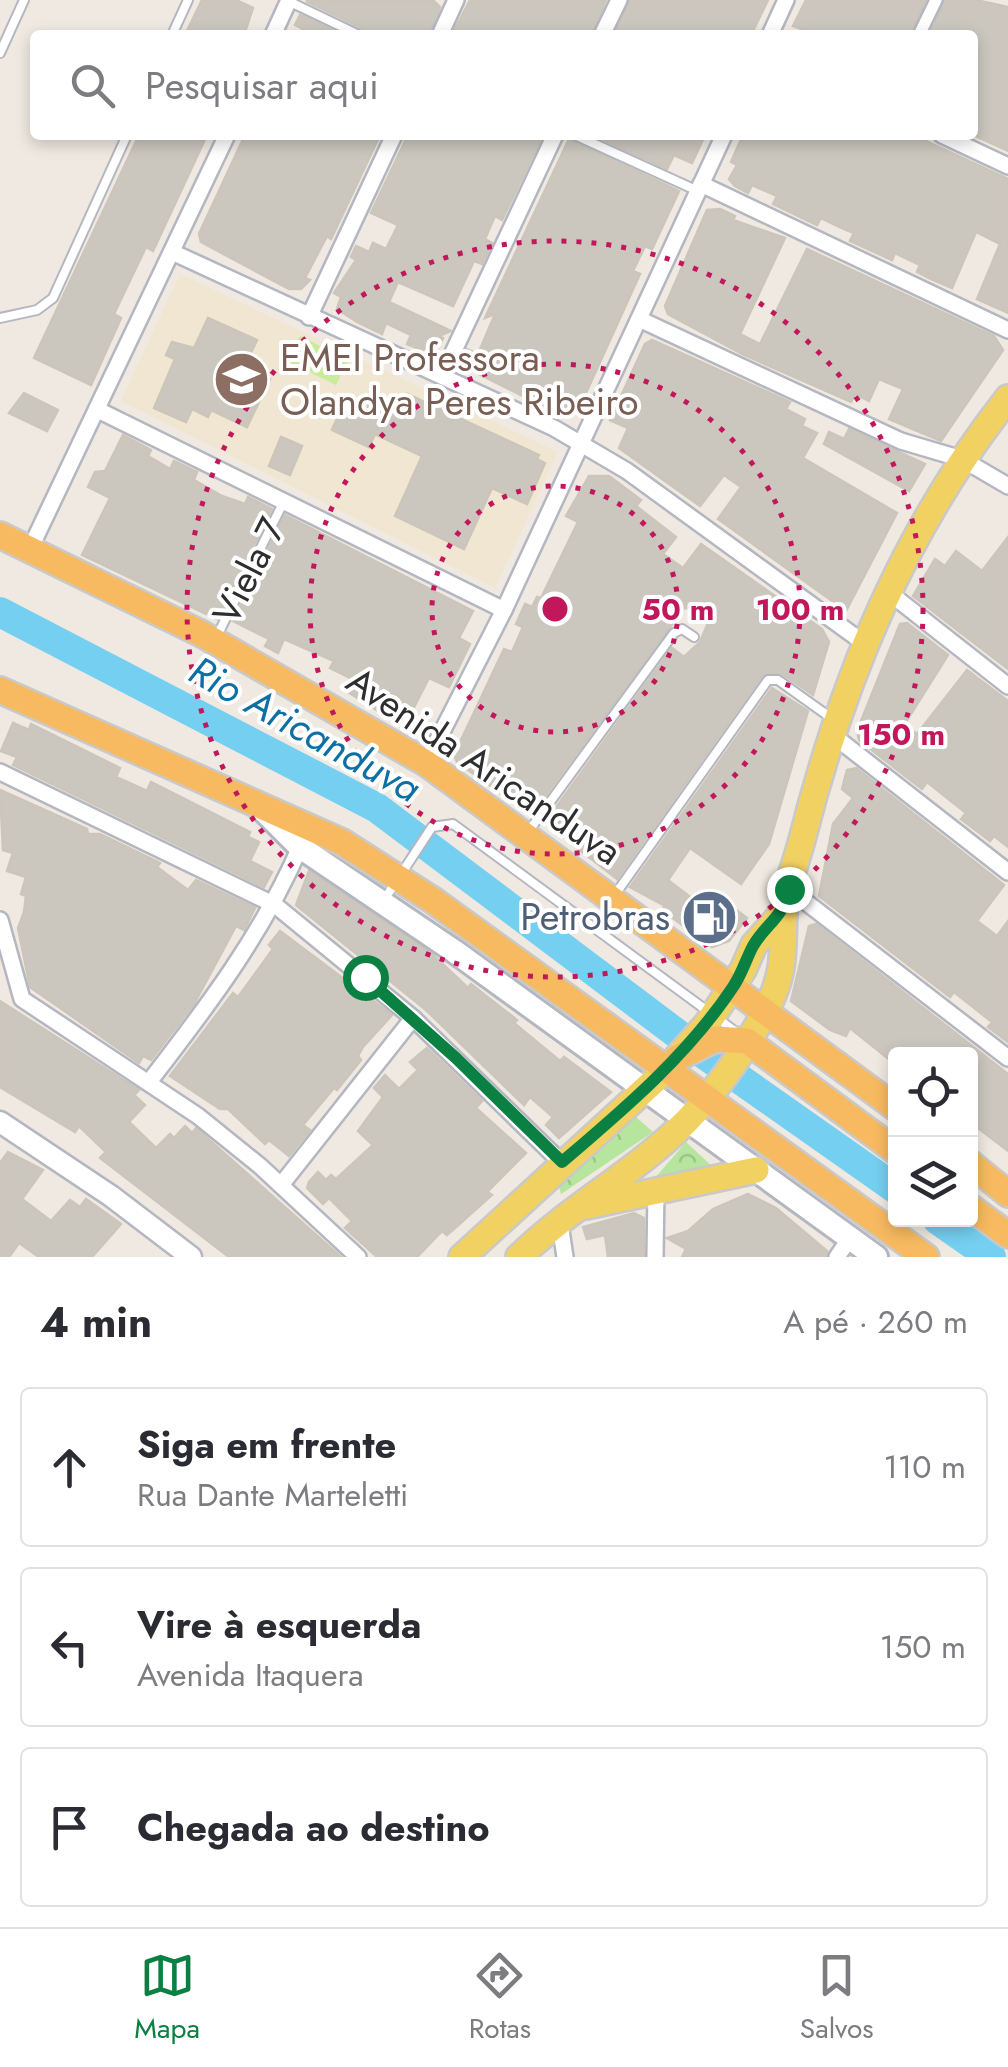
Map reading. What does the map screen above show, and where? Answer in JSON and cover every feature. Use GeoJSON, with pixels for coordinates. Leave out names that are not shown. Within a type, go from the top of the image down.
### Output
{"type":"FeatureCollection","features":[{"type":"Feature","properties":{"kind":"highway","name":"Avenida Aricanduva"},"geometry":{"type":"LineString","coordinates":[[0,535],[214,641],[426,763],[888,1102]]}},
{"type":"Feature","properties":{"kind":"highway"},"geometry":{"type":"LineString","coordinates":[[0,690],[260,807],[302,820],[402,871],[677,1059],[709,1093],[926,1257]]}},
{"type":"Feature","properties":{"kind":"highway"},"geometry":{"type":"LineString","coordinates":[[677,1059],[726,1035],[888,1146]]}},
{"type":"Feature","properties":{"kind":"highway"},"geometry":{"type":"LineString","coordinates":[[978,1168],[1008,1191]]}},
{"type":"Feature","properties":{"kind":"highway"},"geometry":{"type":"LineString","coordinates":[[978,1213],[1008,1236]]}},
{"type":"Feature","properties":{"kind":"main road"},"geometry":{"type":"LineString","coordinates":[[726,1035],[766,1011],[786,952],[786,900],[832,726],[887,591],[911,540],[962,459],[1008,398]]}},
{"type":"Feature","properties":{"kind":"main road"},"geometry":{"type":"LineString","coordinates":[[260,807],[300,847],[384,902],[756,1170],[844,1248],[876,1257]]}},
{"type":"Feature","properties":{"kind":"main road"},"geometry":{"type":"LineString","coordinates":[[519,1257],[565,1213],[648,1156],[709,1093],[726,1035],[733,987],[754,945],[786,900]]}},
{"type":"Feature","properties":{"kind":"main road"},"geometry":{"type":"LineString","coordinates":[[462,1257],[677,1059]]}},
{"type":"Feature","properties":{"kind":"main road"},"geometry":{"type":"LineString","coordinates":[[565,1213],[756,1170]]}},
{"type":"Feature","properties":{"kind":"street"},"geometry":{"type":"LineString","coordinates":[[442,30],[456,0]]}},
{"type":"Feature","properties":{"kind":"street"},"geometry":{"type":"LineString","coordinates":[[604,30],[619,0]]}},
{"type":"Feature","properties":{"kind":"street"},"geometry":{"type":"LineString","coordinates":[[772,30],[786,0]]}},
{"type":"Feature","properties":{"kind":"street"},"geometry":{"type":"LineString","coordinates":[[921,30],[936,0]]}},
{"type":"Feature","properties":{"kind":"street"},"geometry":{"type":"LineString","coordinates":[[274,30],[288,1]]}},
{"type":"Feature","properties":{"kind":"street"},"geometry":{"type":"LineString","coordinates":[[30,548],[225,140]]}},
{"type":"Feature","properties":{"kind":"street"},"geometry":{"type":"LineString","coordinates":[[308,316],[392,140]]}},
{"type":"Feature","properties":{"kind":"street"},"geometry":{"type":"LineString","coordinates":[[442,376],[554,140]]}},
{"type":"Feature","properties":{"kind":"street"},"geometry":{"type":"LineString","coordinates":[[426,763],[504,610],[722,140]]}},
{"type":"Feature","properties":{"kind":"street"},"geometry":{"type":"LineString","coordinates":[[953,140],[1008,166]]}},
{"type":"Feature","properties":{"kind":"street"},"geometry":{"type":"LineString","coordinates":[[699,188],[1008,330]]}},
{"type":"Feature","properties":{"kind":"street"},"geometry":{"type":"LineString","coordinates":[[172,252],[582,444],[627,471],[864,643]]}},
{"type":"Feature","properties":{"kind":"street"},"geometry":{"type":"LineString","coordinates":[[638,319],[902,441],[962,459],[1008,486]]}},
{"type":"Feature","properties":{"kind":"street"},"geometry":{"type":"LineString","coordinates":[[98,410],[504,610]]}},
{"type":"Feature","properties":{"kind":"street"},"geometry":{"type":"LineString","coordinates":[[887,591],[1008,686]]}},
{"type":"Feature","properties":{"kind":"street"},"geometry":{"type":"LineString","coordinates":[[832,726],[1008,872]]}},
{"type":"Feature","properties":{"kind":"street"},"geometry":{"type":"LineString","coordinates":[[0,772],[275,905],[413,1018],[562,1162]]}},
{"type":"Feature","properties":{"kind":"street"},"geometry":{"type":"LineString","coordinates":[[149,1082],[242,960],[275,905],[300,847]]}},
{"type":"Feature","properties":{"kind":"street"},"geometry":{"type":"LineString","coordinates":[[786,900],[1008,1058]]}},
{"type":"Feature","properties":{"kind":"street"},"geometry":{"type":"LineString","coordinates":[[0,920],[22,1000],[149,1082],[281,1185],[358,1257]]}},
{"type":"Feature","properties":{"kind":"street"},"geometry":{"type":"LineString","coordinates":[[281,1185],[413,1018]]}},
{"type":"Feature","properties":{"kind":"street"},"geometry":{"type":"LineString","coordinates":[[4,1131],[191,1257]]}},
{"type":"Feature","properties":{"kind":"street"},"geometry":{"type":"LineString","coordinates":[[656,1190],[656,1257]]}},
{"type":"Feature","properties":{"kind":"street"},"geometry":{"type":"LineString","coordinates":[[565,1213],[566,1257]]}},
{"type":"Feature","properties":{"kind":"lane"},"geometry":{"type":"LineString","coordinates":[[0,52],[24,0]]}},
{"type":"Feature","properties":{"kind":"lane"},"geometry":{"type":"LineString","coordinates":[[174,30],[188,0]]}},
{"type":"Feature","properties":{"kind":"lane"},"geometry":{"type":"LineString","coordinates":[[288,1],[349,30]]}},
{"type":"Feature","properties":{"kind":"lane"},"geometry":{"type":"LineString","coordinates":[[0,318],[38,310],[53,298],[125,140]]}},
{"type":"Feature","properties":{"kind":"lane"},"geometry":{"type":"LineString","coordinates":[[587,140],[699,188]]}},
{"type":"Feature","properties":{"kind":"lane","name":"Viela 7"},"geometry":{"type":"LineString","coordinates":[[214,641],[284,501]]}},
{"type":"Feature","properties":{"kind":"lane"},"geometry":{"type":"LineString","coordinates":[[526,835],[674,633],[682,629],[694,637]]}},
{"type":"Feature","properties":{"kind":"lane"},"geometry":{"type":"LineString","coordinates":[[612,899],[768,680],[778,680],[832,726]]}},
{"type":"Feature","properties":{"kind":"lane"},"geometry":{"type":"LineString","coordinates":[[384,902],[432,827],[448,822],[726,1035]]}},
{"type":"Feature","properties":{"kind":"shaded area"},"geometry":{"type":"Polygon","coordinates":[[[180,274],[558,452],[495,588],[121,401],[180,274]]]}},
{"type":"Feature","properties":{"kind":"green space"},"geometry":{"type":"Polygon","coordinates":[[[300,336],[348,360],[336,385],[287,361],[300,336]]]}},
{"type":"Feature","properties":{"kind":"green space"},"geometry":{"type":"Polygon","coordinates":[[[636,1117],[653,1132],[561,1194],[557,1180],[636,1117]]]}},
{"type":"Feature","properties":{"kind":"green space"},"geometry":{"type":"Polygon","coordinates":[[[686,1142],[715,1169],[655,1178],[686,1142]]]}},
{"type":"Feature","properties":{"kind":"building"},"geometry":{"type":"Polygon","coordinates":[[[202,0],[236,0],[253,8],[246,30],[187,30],[202,0]]]}},
{"type":"Feature","properties":{"kind":"building"},"geometry":{"type":"Polygon","coordinates":[[[433,0],[440,7],[431,30],[363,30],[306,1],[433,0]]]}},
{"type":"Feature","properties":{"kind":"building"},"geometry":{"type":"Polygon","coordinates":[[[470,0],[606,0],[593,30],[455,30],[470,0]]]}},
{"type":"Feature","properties":{"kind":"building"},"geometry":{"type":"Polygon","coordinates":[[[630,0],[768,0],[753,30],[616,30],[630,0]]]}},
{"type":"Feature","properties":{"kind":"building"},"geometry":{"type":"Polygon","coordinates":[[[806,0],[926,0],[912,30],[802,30],[793,26],[806,0]]]}},
{"type":"Feature","properties":{"kind":"building"},"geometry":{"type":"Polygon","coordinates":[[[945,0],[976,0],[1008,7],[1008,151],[978,137],[978,30],[931,30],[945,0]]]}},
{"type":"Feature","properties":{"kind":"building"},"geometry":{"type":"Polygon","coordinates":[[[300,15],[332,30],[302,30],[295,25],[300,15]]]}},
{"type":"Feature","properties":{"kind":"building"},"geometry":{"type":"Polygon","coordinates":[[[137,140],[205,140],[153,251],[146,247],[114,314],[121,318],[91,385],[34,358],[137,140]]]}},
{"type":"Feature","properties":{"kind":"building"},"geometry":{"type":"Polygon","coordinates":[[[243,140],[378,140],[331,239],[327,236],[305,278],[310,280],[301,289],[289,289],[201,242],[199,234],[243,140]]]}},
{"type":"Feature","properties":{"kind":"building"},"geometry":{"type":"Polygon","coordinates":[[[406,140],[541,140],[502,220],[495,216],[485,239],[492,243],[482,264],[474,261],[453,306],[398,282],[389,302],[451,331],[439,336],[443,338],[437,351],[429,347],[427,352],[407,344],[411,335],[386,323],[382,334],[337,309],[341,297],[334,293],[356,260],[351,257],[356,246],[369,252],[373,243],[386,249],[398,225],[371,213],[406,140]]]}},
{"type":"Feature","properties":{"kind":"building"},"geometry":{"type":"Polygon","coordinates":[[[569,140],[679,191],[652,249],[645,246],[633,271],[640,274],[586,393],[578,406],[572,403],[565,417],[473,371],[465,352],[467,349],[478,354],[495,314],[485,318],[569,140]]]}},
{"type":"Feature","properties":{"kind":"building"},"geometry":{"type":"Polygon","coordinates":[[[604,140],[703,140],[692,163],[674,155],[667,169],[604,140]]]}},
{"type":"Feature","properties":{"kind":"building"},"geometry":{"type":"Polygon","coordinates":[[[741,140],[924,140],[1008,179],[1008,313],[977,299],[1000,244],[976,232],[952,288],[917,272],[920,265],[895,253],[892,260],[850,241],[854,233],[821,218],[817,225],[773,204],[777,196],[752,185],[748,193],[735,186],[729,179],[737,165],[731,162],[741,140]]]}},
{"type":"Feature","properties":{"kind":"building"},"geometry":{"type":"Polygon","coordinates":[[[720,209],[735,216],[733,220],[785,238],[740,334],[760,344],[807,249],[994,336],[1003,350],[941,441],[889,419],[903,389],[879,379],[869,401],[855,394],[851,402],[742,354],[668,314],[665,306],[707,210],[720,209]]]}},
{"type":"Feature","properties":{"kind":"building"},"geometry":{"type":"Polygon","coordinates":[[[208,318],[257,340],[249,357],[258,362],[253,371],[270,379],[247,427],[211,410],[208,417],[192,409],[186,422],[154,408],[175,359],[166,355],[172,342],[194,348],[208,318]]]}},
{"type":"Feature","properties":{"kind":"building"},"geometry":{"type":"Polygon","coordinates":[[[652,340],[790,402],[786,409],[805,419],[802,426],[817,433],[803,458],[897,513],[846,611],[718,519],[741,487],[724,475],[700,506],[619,448],[628,428],[610,420],[645,344],[652,340]]]}},
{"type":"Feature","properties":{"kind":"building"},"geometry":{"type":"Polygon","coordinates":[[[24,393],[58,410],[47,431],[9,413],[24,393]]]}},
{"type":"Feature","properties":{"kind":"building"},"geometry":{"type":"Polygon","coordinates":[[[407,394],[539,455],[537,459],[545,463],[527,504],[492,488],[464,549],[395,516],[422,456],[375,434],[369,447],[332,430],[341,410],[362,420],[372,398],[400,410],[407,394]]]}},
{"type":"Feature","properties":{"kind":"building"},"geometry":{"type":"Polygon","coordinates":[[[849,429],[925,464],[909,491],[824,444],[829,432],[844,439],[849,429]]]}},
{"type":"Feature","properties":{"kind":"building"},"geometry":{"type":"Polygon","coordinates":[[[123,435],[151,450],[148,456],[170,469],[174,461],[197,472],[194,480],[222,496],[245,504],[248,497],[272,509],[217,619],[82,555],[110,498],[88,487],[95,472],[105,471],[123,435]]]}},
{"type":"Feature","properties":{"kind":"building"},"geometry":{"type":"Polygon","coordinates":[[[281,437],[302,446],[290,475],[269,466],[281,437]]]}},
{"type":"Feature","properties":{"kind":"building"},"geometry":{"type":"Polygon","coordinates":[[[589,476],[609,476],[641,500],[636,506],[676,537],[663,554],[683,568],[701,544],[822,629],[829,642],[813,695],[781,673],[762,676],[617,879],[568,841],[573,834],[549,817],[672,648],[684,657],[700,642],[708,623],[685,607],[531,815],[457,762],[454,755],[504,649],[512,652],[523,627],[516,624],[525,604],[532,607],[537,597],[541,598],[578,522],[566,516],[589,476]]]}},
{"type":"Feature","properties":{"kind":"building"},"geometry":{"type":"Polygon","coordinates":[[[285,515],[473,611],[459,638],[470,644],[449,687],[429,678],[413,709],[391,697],[383,714],[348,692],[354,680],[330,668],[334,661],[284,639],[278,653],[265,646],[269,639],[233,621],[285,515]]]}},
{"type":"Feature","properties":{"kind":"building"},"geometry":{"type":"Polygon","coordinates":[[[1008,537],[1008,669],[913,596],[935,559],[945,566],[956,551],[982,571],[1008,537]]]}},
{"type":"Feature","properties":{"kind":"building"},"geometry":{"type":"Polygon","coordinates":[[[907,623],[948,655],[904,725],[917,734],[967,670],[1008,701],[1008,847],[994,836],[990,841],[961,819],[966,813],[927,782],[922,789],[859,740],[857,731],[900,624],[907,623]]]}},
{"type":"Feature","properties":{"kind":"building"},"geometry":{"type":"Polygon","coordinates":[[[772,688],[808,711],[769,844],[741,884],[690,848],[668,880],[716,917],[727,903],[747,918],[729,941],[712,947],[662,910],[665,906],[630,887],[772,688]]]}},
{"type":"Feature","properties":{"kind":"building"},"geometry":{"type":"Polygon","coordinates":[[[13,723],[29,730],[31,724],[120,768],[116,777],[147,791],[151,782],[250,832],[248,837],[259,842],[250,861],[272,872],[264,887],[13,765],[17,757],[1,751],[13,723]]]}},
{"type":"Feature","properties":{"kind":"building"},"geometry":{"type":"Polygon","coordinates":[[[856,768],[1004,885],[977,921],[997,936],[1008,921],[1008,1042],[988,1027],[992,1022],[954,992],[950,997],[819,896],[833,824],[853,798],[842,789],[847,770],[856,768]]]}},
{"type":"Feature","properties":{"kind":"building"},"geometry":{"type":"Polygon","coordinates":[[[0,790],[87,829],[88,834],[100,834],[160,863],[157,867],[188,890],[196,880],[255,908],[244,930],[236,926],[194,1004],[151,1060],[143,1056],[139,1063],[30,987],[18,928],[24,912],[26,896],[21,894],[26,877],[7,871],[13,853],[3,850],[0,790]]]}},
{"type":"Feature","properties":{"kind":"building"},"geometry":{"type":"Polygon","coordinates":[[[309,871],[432,954],[468,988],[471,984],[517,1020],[514,1023],[560,1061],[564,1057],[611,1092],[559,1138],[546,1125],[553,1117],[530,1097],[524,1105],[426,1010],[296,905],[309,871]]]}},
{"type":"Feature","properties":{"kind":"building"},"geometry":{"type":"Polygon","coordinates":[[[816,924],[973,1047],[888,1047],[888,1059],[850,1028],[846,1036],[830,1030],[791,1001],[809,926],[816,924]]]}},
{"type":"Feature","properties":{"kind":"building"},"geometry":{"type":"Polygon","coordinates":[[[280,931],[392,1015],[363,1047],[358,1056],[361,1060],[337,1090],[334,1088],[303,1125],[310,1130],[289,1156],[269,1140],[265,1144],[228,1109],[220,1109],[170,1076],[233,993],[238,997],[273,949],[269,945],[280,931]]]}},
{"type":"Feature","properties":{"kind":"building"},"geometry":{"type":"Polygon","coordinates":[[[0,1001],[139,1090],[134,1095],[145,1105],[129,1122],[156,1148],[185,1126],[192,1133],[196,1128],[341,1257],[229,1257],[100,1158],[106,1152],[79,1126],[75,1132],[0,1087],[0,1001]]]}},
{"type":"Feature","properties":{"kind":"building"},"geometry":{"type":"Polygon","coordinates":[[[427,1048],[482,1101],[476,1108],[526,1153],[487,1192],[492,1195],[447,1235],[442,1231],[417,1257],[377,1257],[345,1228],[352,1221],[329,1198],[323,1204],[307,1188],[318,1172],[326,1180],[331,1175],[336,1179],[373,1145],[358,1131],[383,1097],[374,1088],[385,1075],[399,1089],[418,1070],[410,1062],[427,1048]]]}},
{"type":"Feature","properties":{"kind":"building"},"geometry":{"type":"Polygon","coordinates":[[[978,1051],[1008,1074],[1008,1151],[978,1128],[978,1051]]]}},
{"type":"Feature","properties":{"kind":"building"},"geometry":{"type":"Polygon","coordinates":[[[8,1152],[43,1170],[22,1199],[51,1221],[70,1200],[80,1207],[86,1199],[121,1224],[92,1257],[39,1257],[19,1243],[9,1257],[0,1257],[0,1163],[8,1152]]]}},
{"type":"Feature","properties":{"kind":"building"},"geometry":{"type":"Polygon","coordinates":[[[748,1194],[776,1208],[827,1251],[826,1257],[682,1257],[686,1249],[667,1238],[688,1231],[713,1209],[748,1194]]]}},
{"type":"Feature","properties":{"kind":"building"},"geometry":{"type":"Polygon","coordinates":[[[634,1213],[644,1218],[644,1257],[608,1257],[605,1235],[587,1239],[583,1227],[634,1213]]]}},
{"type":"Feature","properties":{"kind":"waterway","name":"Rio Aricanduva"},"geometry":{"type":"LineString","coordinates":[[0,612],[377,808],[704,1054],[888,1183]]}},
{"type":"Feature","properties":{"kind":"waterway","name":"Rio Aricanduva"},"geometry":{"type":"LineString","coordinates":[[948,1227],[991,1257]]}},
{"type":"Feature","properties":{"kind":"place","name":"EMEI Professora Olandya Peres Ribeiro"},"geometry":{"type":"Point","coordinates":[241,380]}},
{"type":"Feature","properties":{"kind":"place","name":"Petrobras"},"geometry":{"type":"Point","coordinates":[709,917]}},
{"type":"Feature","properties":{"kind":"route"},"geometry":{"type":"LineString","coordinates":[[365,977],[456,1058],[562,1162],[666,1070],[707,1024],[744,970],[754,945],[784,911],[789,889]]}}]}
